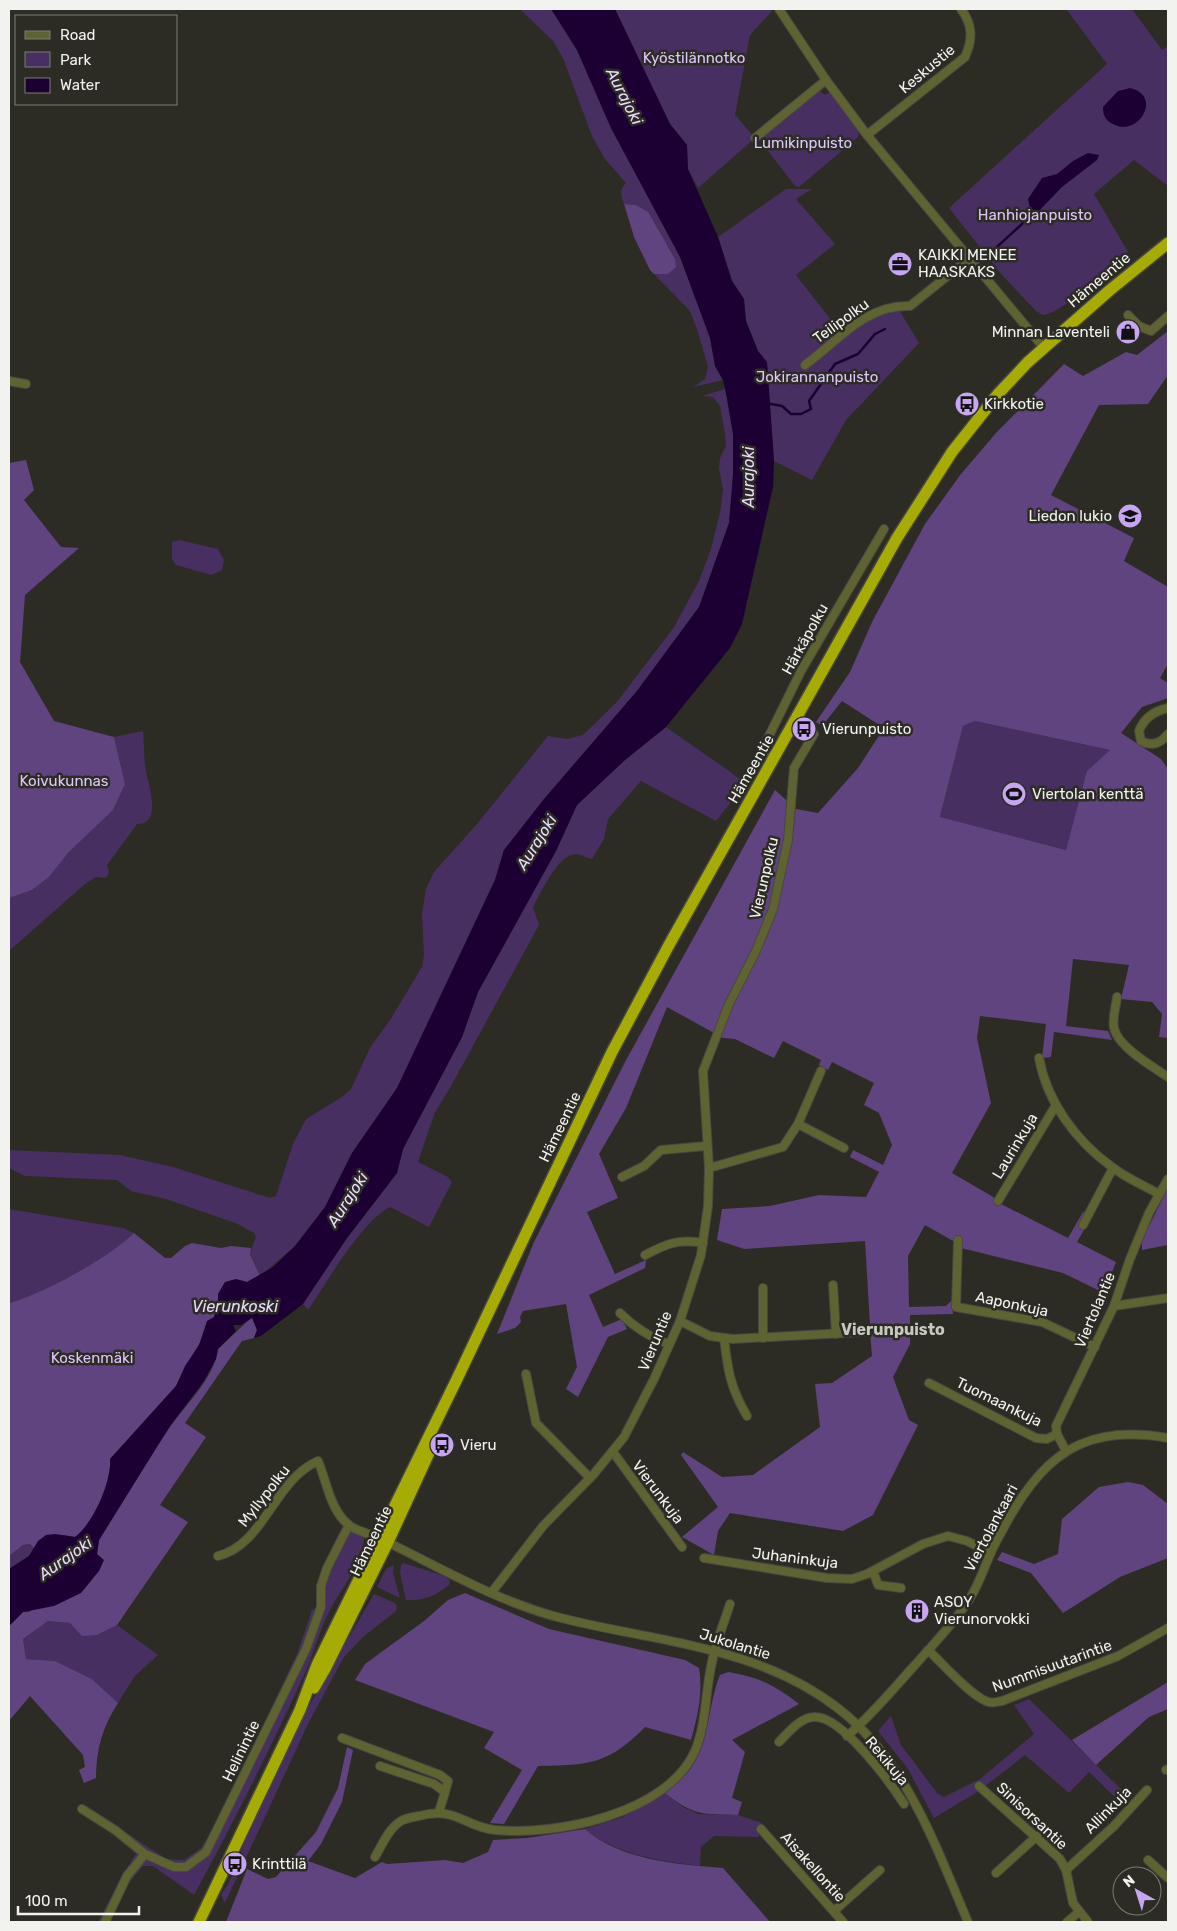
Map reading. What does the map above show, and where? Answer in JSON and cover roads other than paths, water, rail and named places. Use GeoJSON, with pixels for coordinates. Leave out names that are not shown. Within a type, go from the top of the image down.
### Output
{"type":"FeatureCollection","features":[{"type":"Feature","properties":{"kind":"highway","name":"Hämeentie"},"geometry":{"type":"LineString","coordinates":[[199,1922],[300,1710],[317,1665],[384,1540],[457,1379],[612,1052],[669,945],[897,538],[962,438],[998,394],[1044,348],[1110,290],[1168,243]]}},
{"type":"Feature","properties":{"kind":"street"},"geometry":{"type":"LineString","coordinates":[[779,9],[826,80],[867,135],[1044,348]]}},
{"type":"Feature","properties":{"kind":"street","name":"Keskustie"},"geometry":{"type":"LineString","coordinates":[[867,135],[965,57],[971,42],[971,28],[970,21],[962,9]]}},
{"type":"Feature","properties":{"kind":"street"},"geometry":{"type":"LineString","coordinates":[[755,138],[826,80]]}},
{"type":"Feature","properties":{"kind":"street","name":"Teilipolku"},"geometry":{"type":"LineString","coordinates":[[805,365],[873,312],[896,305],[910,306],[970,258]]}},
{"type":"Feature","properties":{"kind":"street"},"geometry":{"type":"LineString","coordinates":[[1128,315],[1139,326],[1151,331],[1168,316]]}},
{"type":"Feature","properties":{"kind":"street"},"geometry":{"type":"LineString","coordinates":[[9,382],[26,384]]}},
{"type":"Feature","properties":{"kind":"street","name":"Härkäpolku"},"geometry":{"type":"LineString","coordinates":[[774,759],[762,750],[801,671],[884,529]]}},
{"type":"Feature","properties":{"kind":"street"},"geometry":{"type":"LineString","coordinates":[[1168,708],[1157,710],[1150,715],[1138,731],[1141,741],[1148,744],[1160,742],[1168,734]]}},
{"type":"Feature","properties":{"kind":"street","name":"Vierunpolku"},"geometry":{"type":"LineString","coordinates":[[711,1051],[728,1004],[760,943],[773,909],[788,840],[794,768],[814,734]]}},
{"type":"Feature","properties":{"kind":"street"},"geometry":{"type":"LineString","coordinates":[[1117,997],[1114,1027],[1117,1035],[1140,1058],[1168,1077]]}},
{"type":"Feature","properties":{"kind":"street","name":"Vieruntie"},"geometry":{"type":"LineString","coordinates":[[492,1592],[543,1526],[590,1478],[613,1452],[630,1428],[680,1321],[703,1243],[708,1206],[709,1168],[702,1071],[711,1051]]}},
{"type":"Feature","properties":{"kind":"street"},"geometry":{"type":"LineString","coordinates":[[1039,1058],[1043,1080],[1056,1105],[1076,1133],[1097,1156],[1113,1168],[1159,1194]]}},
{"type":"Feature","properties":{"kind":"street"},"geometry":{"type":"LineString","coordinates":[[709,1168],[783,1147],[798,1124],[821,1071]]}},
{"type":"Feature","properties":{"kind":"street","name":"Laurinkuja"},"geometry":{"type":"LineString","coordinates":[[998,1201],[1056,1105]]}},
{"type":"Feature","properties":{"kind":"street"},"geometry":{"type":"LineString","coordinates":[[798,1124],[844,1148]]}},
{"type":"Feature","properties":{"kind":"street"},"geometry":{"type":"LineString","coordinates":[[622,1177],[644,1166],[661,1150],[706,1146]]}},
{"type":"Feature","properties":{"kind":"street"},"geometry":{"type":"LineString","coordinates":[[1083,1225],[1113,1168]]}},
{"type":"Feature","properties":{"kind":"street","name":"Viertolantie"},"geometry":{"type":"LineString","coordinates":[[1057,1434],[1056,1426],[1114,1306],[1138,1237],[1168,1179]]}},
{"type":"Feature","properties":{"kind":"street"},"geometry":{"type":"LineString","coordinates":[[645,1255],[673,1242],[684,1240],[703,1243]]}},
{"type":"Feature","properties":{"kind":"street","name":"Aaponkuja"},"geometry":{"type":"LineString","coordinates":[[958,1240],[956,1306],[1042,1322],[1095,1347]]}},
{"type":"Feature","properties":{"kind":"street"},"geometry":{"type":"LineString","coordinates":[[833,1285],[836,1334]]}},
{"type":"Feature","properties":{"kind":"street"},"geometry":{"type":"LineString","coordinates":[[763,1288],[763,1338]]}},
{"type":"Feature","properties":{"kind":"street"},"geometry":{"type":"LineString","coordinates":[[1114,1306],[1168,1298]]}},
{"type":"Feature","properties":{"kind":"street"},"geometry":{"type":"LineString","coordinates":[[620,1313],[644,1333],[668,1344]]}},
{"type":"Feature","properties":{"kind":"street"},"geometry":{"type":"LineString","coordinates":[[680,1321],[710,1336],[724,1338],[763,1338],[863,1332]]}},
{"type":"Feature","properties":{"kind":"street"},"geometry":{"type":"LineString","coordinates":[[724,1338],[728,1376],[734,1393],[747,1416]]}},
{"type":"Feature","properties":{"kind":"street"},"geometry":{"type":"LineString","coordinates":[[526,1374],[536,1423],[590,1478]]}},
{"type":"Feature","properties":{"kind":"street","name":"Tuomaankuja"},"geometry":{"type":"LineString","coordinates":[[929,1383],[1036,1438],[1047,1439],[1057,1434]]}},
{"type":"Feature","properties":{"kind":"street"},"geometry":{"type":"LineString","coordinates":[[1057,1434],[1066,1451]]}},
{"type":"Feature","properties":{"kind":"street","name":"Viertolankaari"},"geometry":{"type":"LineString","coordinates":[[859,1726],[950,1627],[970,1600],[1009,1516],[1034,1479],[1048,1464],[1066,1451],[1091,1440],[1117,1435],[1145,1434],[1168,1438]]}},
{"type":"Feature","properties":{"kind":"street","name":"Vierunkuja"},"geometry":{"type":"LineString","coordinates":[[613,1452],[682,1547]]}},
{"type":"Feature","properties":{"kind":"street","name":"Myllypolku"},"geometry":{"type":"LineString","coordinates":[[218,1556],[235,1550],[246,1540],[294,1476],[307,1466],[318,1461],[332,1501],[349,1525]]}},
{"type":"Feature","properties":{"kind":"street"},"geometry":{"type":"LineString","coordinates":[[349,1525],[384,1540]]}},
{"type":"Feature","properties":{"kind":"street","name":"Helinintie"},"geometry":{"type":"LineString","coordinates":[[82,1809],[115,1830],[145,1854],[174,1867],[186,1867],[206,1852],[306,1648],[321,1606],[321,1586],[349,1525]]}},
{"type":"Feature","properties":{"kind":"street","name":"Juhaninkuja"},"geometry":{"type":"LineString","coordinates":[[704,1558],[827,1578],[852,1579],[873,1571],[923,1544],[948,1536],[967,1541],[991,1553]]}},
{"type":"Feature","properties":{"kind":"street","name":"Jukolantie"},"geometry":{"type":"LineString","coordinates":[[384,1540],[492,1592],[559,1617],[715,1650],[755,1662],[788,1676],[839,1708],[859,1726],[891,1764],[919,1810],[968,1922]]}},
{"type":"Feature","properties":{"kind":"street"},"geometry":{"type":"LineString","coordinates":[[873,1571],[878,1585],[901,1588]]}},
{"type":"Feature","properties":{"kind":"street"},"geometry":{"type":"LineString","coordinates":[[375,1857],[391,1830],[402,1820],[439,1812],[493,1830],[526,1831],[589,1822],[618,1814],[674,1780],[694,1752],[705,1715],[715,1650],[730,1604]]}},
{"type":"Feature","properties":{"kind":"street","name":"Nummisuutarintie"},"geometry":{"type":"LineString","coordinates":[[928,1650],[975,1694],[984,1701],[991,1703],[1002,1701],[1118,1656],[1168,1628]]}},
{"type":"Feature","properties":{"kind":"street","name":"Rekikuja"},"geometry":{"type":"LineString","coordinates":[[779,1742],[795,1726],[815,1716],[828,1720],[871,1758],[904,1804]]}},
{"type":"Feature","properties":{"kind":"street","name":"Rekikuja"},"geometry":{"type":"LineString","coordinates":[[847,1736],[859,1726]]}},
{"type":"Feature","properties":{"kind":"street"},"geometry":{"type":"LineString","coordinates":[[342,1738],[440,1775],[448,1781],[439,1812]]}},
{"type":"Feature","properties":{"kind":"street"},"geometry":{"type":"LineString","coordinates":[[380,1766],[434,1784],[445,1792]]}},
{"type":"Feature","properties":{"kind":"street","name":"Sinisorsantie"},"geometry":{"type":"LineString","coordinates":[[979,1786],[1037,1836],[1060,1859],[1066,1870],[1073,1903],[1088,1922]]}},
{"type":"Feature","properties":{"kind":"street","name":"Allinkuja"},"geometry":{"type":"LineString","coordinates":[[1066,1870],[1114,1826],[1147,1790]]}},
{"type":"Feature","properties":{"kind":"street","name":"Aisakellontie"},"geometry":{"type":"LineString","coordinates":[[761,1829],[843,1922]]}},
{"type":"Feature","properties":{"kind":"street"},"geometry":{"type":"LineString","coordinates":[[996,1873],[1037,1836]]}},
{"type":"Feature","properties":{"kind":"street"},"geometry":{"type":"LineString","coordinates":[[104,1922],[127,1876],[145,1854]]}},
{"type":"Feature","properties":{"kind":"street"},"geometry":{"type":"LineString","coordinates":[[1148,1860],[1168,1878]]}},
{"type":"Feature","properties":{"kind":"street"},"geometry":{"type":"LineString","coordinates":[[834,1911],[880,1870]]}},
{"type":"Feature","properties":{"kind":"street"},"geometry":{"type":"LineString","coordinates":[[1068,1922],[1079,1912]]}},
{"type":"Feature","properties":{"kind":"water"},"geometry":{"type":"Polygon","coordinates":[[[551,9],[615,9],[670,124],[687,145],[688,169],[718,237],[732,281],[744,299],[746,321],[758,351],[767,362],[774,461],[773,487],[742,624],[730,648],[666,727],[625,760],[577,805],[556,851],[478,992],[462,1037],[403,1149],[397,1173],[347,1238],[303,1304],[261,1336],[254,1338],[257,1330],[252,1318],[241,1325],[233,1325],[236,1331],[218,1349],[216,1359],[204,1381],[170,1426],[99,1540],[97,1554],[104,1560],[99,1571],[81,1593],[54,1606],[23,1612],[9,1626],[9,1569],[29,1556],[38,1541],[46,1535],[55,1534],[75,1537],[82,1531],[95,1512],[105,1490],[110,1459],[176,1386],[185,1366],[199,1345],[207,1321],[214,1317],[218,1305],[218,1294],[225,1282],[236,1279],[247,1282],[273,1267],[295,1246],[325,1207],[352,1153],[397,1088],[495,880],[504,850],[544,799],[637,691],[699,607],[729,523],[733,475],[733,434],[723,380],[715,366],[710,338],[680,257],[611,128],[577,50],[551,9]]]}},
{"type":"Feature","properties":{"kind":"water"},"geometry":{"type":"Polygon","coordinates":[[[1130,88],[1140,92],[1145,99],[1144,114],[1132,125],[1124,127],[1109,122],[1103,107],[1118,91],[1130,88]]]}},
{"type":"Feature","properties":{"kind":"water"},"geometry":{"type":"Polygon","coordinates":[[[1088,153],[1099,155],[1097,160],[1062,187],[1037,213],[1030,208],[1028,199],[1042,178],[1057,174],[1073,161],[1088,153]]]}},
{"type":"Feature","properties":{"kind":"waterway"},"geometry":{"type":"LineString","coordinates":[[987,256],[1022,224],[1030,208]]}},
{"type":"Feature","properties":{"kind":"waterway"},"geometry":{"type":"LineString","coordinates":[[766,403],[782,406],[791,414],[801,414],[811,409],[809,401],[835,364],[858,354],[875,334],[885,329]]}},
{"type":"Feature","properties":{"kind":"place","name":"KAIKKI MENEE HAASKAKS"},"geometry":{"type":"Point","coordinates":[900,264]}},
{"type":"Feature","properties":{"kind":"place","name":"Minnan Laventeli"},"geometry":{"type":"Point","coordinates":[1128,332]}},
{"type":"Feature","properties":{"kind":"place","name":"Kirkkotie"},"geometry":{"type":"Point","coordinates":[967,404]}},
{"type":"Feature","properties":{"kind":"place","name":"Liedon lukio"},"geometry":{"type":"Point","coordinates":[1130,516]}},
{"type":"Feature","properties":{"kind":"place","name":"Vierunpuisto"},"geometry":{"type":"Point","coordinates":[804,729]}},
{"type":"Feature","properties":{"kind":"place","name":"Viertolan kenttä"},"geometry":{"type":"Point","coordinates":[1014,794]}},
{"type":"Feature","properties":{"kind":"place","name":"Vieru"},"geometry":{"type":"Point","coordinates":[442,1445]}},
{"type":"Feature","properties":{"kind":"place","name":"ASOY Vierunorvokki"},"geometry":{"type":"Point","coordinates":[917,1611]}},
{"type":"Feature","properties":{"kind":"place","name":"Krinttilä"},"geometry":{"type":"Point","coordinates":[235,1864]}},
{"type":"Feature","properties":{"kind":"district","name":"Vierunpuisto"},"geometry":{"type":"Point","coordinates":[893,1329]}},
{"type":"Feature","properties":{"kind":"park label","name":"Kyöstilännotko"},"geometry":{"type":"Point","coordinates":[694,58]}},
{"type":"Feature","properties":{"kind":"park label","name":"Lumikinpuisto"},"geometry":{"type":"Point","coordinates":[803,143]}},
{"type":"Feature","properties":{"kind":"park label","name":"Hanhiojanpuisto"},"geometry":{"type":"Point","coordinates":[1035,215]}},
{"type":"Feature","properties":{"kind":"park label","name":"Jokirannanpuisto"},"geometry":{"type":"Point","coordinates":[817,377]}},
{"type":"Feature","properties":{"kind":"park label","name":"Koivukunnas"},"geometry":{"type":"Point","coordinates":[64,781]}},
{"type":"Feature","properties":{"kind":"park label","name":"Koskenmäki"},"geometry":{"type":"Point","coordinates":[92,1358]}},
{"type":"Feature","properties":{"kind":"water label","name":"Aurajoki"},"geometry":{"type":"Point","coordinates":[625,96]}},
{"type":"Feature","properties":{"kind":"water label","name":"Aurajoki"},"geometry":{"type":"Point","coordinates":[748,477]}},
{"type":"Feature","properties":{"kind":"water label","name":"Aurajoki"},"geometry":{"type":"Point","coordinates":[536,842]}},
{"type":"Feature","properties":{"kind":"water label","name":"Aurajoki"},"geometry":{"type":"Point","coordinates":[347,1199]}},
{"type":"Feature","properties":{"kind":"water label","name":"Vierunkoski"},"geometry":{"type":"Point","coordinates":[235,1306]}},
{"type":"Feature","properties":{"kind":"water label","name":"Aurajoki"},"geometry":{"type":"Point","coordinates":[65,1558]}}]}
